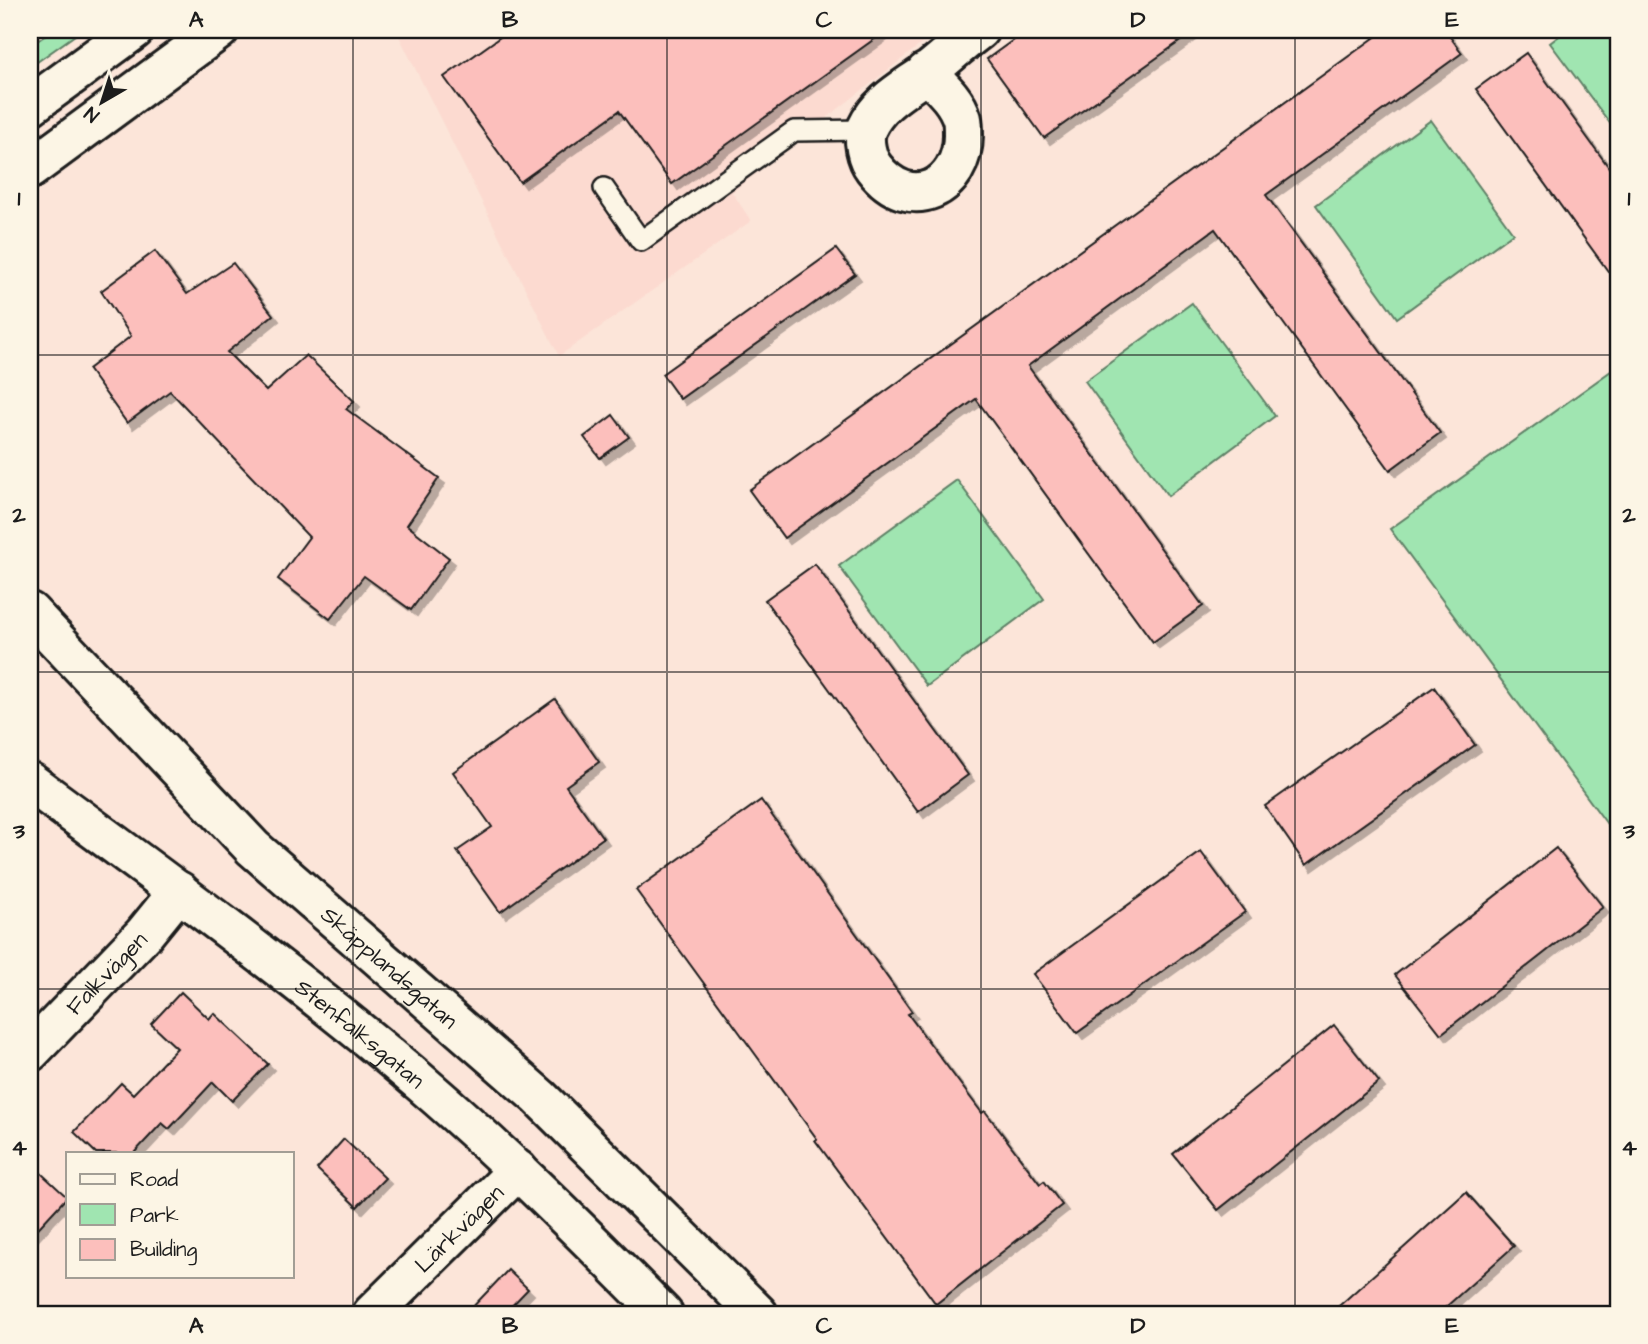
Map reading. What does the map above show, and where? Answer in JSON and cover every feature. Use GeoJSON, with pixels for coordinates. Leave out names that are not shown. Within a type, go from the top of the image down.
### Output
{"type":"FeatureCollection","features":[{"type":"Feature","properties":{"kind":"street"},"geometry":{"type":"LineString","coordinates":[[30,106],[134,30]]}},
{"type":"Feature","properties":{"kind":"street"},"geometry":{"type":"LineString","coordinates":[[30,169],[219,30]]}},
{"type":"Feature","properties":{"kind":"street"},"geometry":{"type":"LineString","coordinates":[[926,72],[951,96],[962,120],[963,150],[950,176],[928,191],[903,192],[883,180],[868,159],[866,130],[885,102],[979,30]]}},
{"type":"Feature","properties":{"kind":"street","name":"Skäpplandsgatan"},"geometry":{"type":"LineString","coordinates":[[30,612],[253,848],[539,1097],[758,1314]]}},
{"type":"Feature","properties":{"kind":"street","name":"Stenfalksgatan"},"geometry":{"type":"LineString","coordinates":[[30,782],[179,891],[390,1057],[518,1170],[663,1314]]}},
{"type":"Feature","properties":{"kind":"street","name":"Falkvägen"},"geometry":{"type":"LineString","coordinates":[[30,1052],[144,934],[179,891]]}},
{"type":"Feature","properties":{"kind":"street","name":"Lärkvägen"},"geometry":{"type":"LineString","coordinates":[[372,1314],[518,1170]]}},
{"type":"Feature","properties":{"kind":"lane"},"geometry":{"type":"LineString","coordinates":[[604,188],[641,241],[794,131],[866,130]]}},
{"type":"Feature","properties":{"kind":"shaded area"},"geometry":{"type":"Polygon","coordinates":[[[396,30],[939,30],[732,192],[751,221],[559,356],[396,30]]]}},
{"type":"Feature","properties":{"kind":"green space"},"geometry":{"type":"Polygon","coordinates":[[[53,30],[82,30],[30,67],[30,46],[53,30]]]}},
{"type":"Feature","properties":{"kind":"green space"},"geometry":{"type":"Polygon","coordinates":[[[1567,30],[1618,30],[1618,134],[1550,43],[1567,30]]]}},
{"type":"Feature","properties":{"kind":"green space"},"geometry":{"type":"Polygon","coordinates":[[[1431,120],[1513,233],[1397,318],[1316,205],[1431,120]]]}},
{"type":"Feature","properties":{"kind":"green space"},"geometry":{"type":"Polygon","coordinates":[[[1192,303],[1275,416],[1168,496],[1085,381],[1192,303]]]}},
{"type":"Feature","properties":{"kind":"green space"},"geometry":{"type":"Polygon","coordinates":[[[1618,366],[1618,839],[1390,529],[1618,366]]]}},
{"type":"Feature","properties":{"kind":"green space"},"geometry":{"type":"Polygon","coordinates":[[[957,480],[1044,599],[927,686],[839,566],[957,480]]]}},
{"type":"Feature","properties":{"kind":"building"},"geometry":{"type":"Polygon","coordinates":[[[510,30],[887,30],[672,184],[619,111],[520,182],[444,77],[510,30]]]}},
{"type":"Feature","properties":{"kind":"building"},"geometry":{"type":"Polygon","coordinates":[[[1027,30],[1196,30],[1044,138],[987,59],[1027,30]]]}},
{"type":"Feature","properties":{"kind":"building"},"geometry":{"type":"Polygon","coordinates":[[[1385,30],[1445,30],[1462,53],[1266,195],[1440,433],[1390,470],[1215,229],[1028,366],[1203,606],[1153,642],[976,399],[784,538],[749,490],[1385,30]]]}},
{"type":"Feature","properties":{"kind":"building"},"geometry":{"type":"Polygon","coordinates":[[[1526,53],[1618,180],[1618,285],[1476,89],[1526,53]]]}},
{"type":"Feature","properties":{"kind":"building"},"geometry":{"type":"Polygon","coordinates":[[[836,249],[855,274],[680,399],[662,374],[836,249]]]}},
{"type":"Feature","properties":{"kind":"building"},"geometry":{"type":"Polygon","coordinates":[[[155,251],[187,294],[233,263],[273,315],[227,352],[266,391],[306,355],[354,401],[346,409],[439,478],[407,525],[449,558],[411,610],[364,576],[330,619],[278,579],[309,537],[170,391],[127,423],[88,369],[131,336],[101,291],[155,251]]]}},
{"type":"Feature","properties":{"kind":"building"},"geometry":{"type":"Polygon","coordinates":[[[613,415],[629,437],[600,458],[584,437],[613,415]]]}},
{"type":"Feature","properties":{"kind":"building"},"geometry":{"type":"Polygon","coordinates":[[[815,564],[968,775],[918,812],[765,600],[815,564]]]}},
{"type":"Feature","properties":{"kind":"building"},"geometry":{"type":"Polygon","coordinates":[[[1434,687],[1475,745],[1306,865],[1265,806],[1434,687]]]}},
{"type":"Feature","properties":{"kind":"building"},"geometry":{"type":"Polygon","coordinates":[[[555,699],[599,762],[566,786],[603,838],[500,912],[457,851],[492,827],[453,772],[555,699]]]}},
{"type":"Feature","properties":{"kind":"building"},"geometry":{"type":"Polygon","coordinates":[[[761,800],[912,1012],[908,1014],[982,1113],[985,1111],[1040,1184],[1044,1181],[1062,1205],[936,1304],[636,890],[761,800]]]}},
{"type":"Feature","properties":{"kind":"building"},"geometry":{"type":"Polygon","coordinates":[[[1556,848],[1603,907],[1441,1034],[1395,975],[1556,848]]]}},
{"type":"Feature","properties":{"kind":"building"},"geometry":{"type":"Polygon","coordinates":[[[1201,852],[1245,912],[1077,1033],[1033,974],[1201,852]]]}},
{"type":"Feature","properties":{"kind":"building"},"geometry":{"type":"Polygon","coordinates":[[[181,992],[209,1019],[214,1013],[268,1064],[232,1101],[213,1082],[169,1129],[162,1123],[135,1152],[95,1152],[74,1132],[121,1083],[133,1094],[177,1048],[151,1024],[181,992]]]}},
{"type":"Feature","properties":{"kind":"building"},"geometry":{"type":"Polygon","coordinates":[[[1334,1025],[1379,1082],[1218,1210],[1173,1154],[1334,1025]]]}},
{"type":"Feature","properties":{"kind":"building"},"geometry":{"type":"Polygon","coordinates":[[[344,1139],[385,1178],[357,1207],[317,1169],[344,1139]]]}},
{"type":"Feature","properties":{"kind":"building"},"geometry":{"type":"Polygon","coordinates":[[[30,1163],[66,1198],[30,1237],[30,1163]]]}},
{"type":"Feature","properties":{"kind":"building"},"geometry":{"type":"Polygon","coordinates":[[[1466,1192],[1514,1246],[1438,1314],[1330,1314],[1466,1192]]]}},
{"type":"Feature","properties":{"kind":"building"},"geometry":{"type":"Polygon","coordinates":[[[508,1270],[528,1289],[504,1314],[466,1314],[508,1270]]]}}]}
